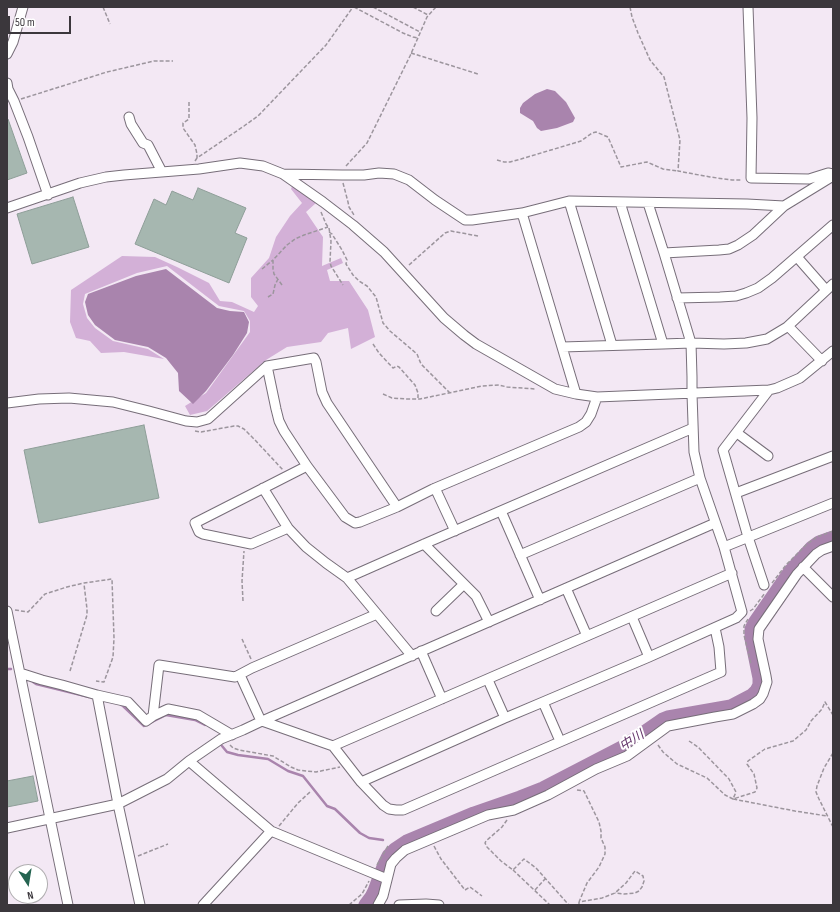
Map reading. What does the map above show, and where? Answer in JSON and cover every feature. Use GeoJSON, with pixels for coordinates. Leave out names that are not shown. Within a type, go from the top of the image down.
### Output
{"type":"FeatureCollection","features":[{"type":"Feature","properties":{"kind":"street"},"geometry":{"type":"LineString","coordinates":[[7,54],[13,42],[23,7]]}},
{"type":"Feature","properties":{"kind":"street"},"geometry":{"type":"LineString","coordinates":[[664,253],[729,249],[738,245],[753,235],[784,206],[833,175],[828,172],[809,179],[751,178],[752,118],[748,7]]}},
{"type":"Feature","properties":{"kind":"street"},"geometry":{"type":"LineString","coordinates":[[7,82],[8,89],[28,137],[48,195]]}},
{"type":"Feature","properties":{"kind":"street"},"geometry":{"type":"LineString","coordinates":[[129,117],[131,124],[143,142],[148,145],[162,172]]}},
{"type":"Feature","properties":{"kind":"street"},"geometry":{"type":"LineString","coordinates":[[7,208],[80,183],[106,177],[195,169],[240,163],[263,166],[283,174],[355,227],[384,252],[444,318],[476,344],[555,389],[576,394],[598,397],[769,390],[778,388],[800,378],[833,351]]}},
{"type":"Feature","properties":{"kind":"street"},"geometry":{"type":"LineString","coordinates":[[283,174],[394,174],[409,180],[465,220],[522,213],[569,201],[784,206]]}},
{"type":"Feature","properties":{"kind":"street"},"geometry":{"type":"LineString","coordinates":[[569,201],[612,345]]}},
{"type":"Feature","properties":{"kind":"street"},"geometry":{"type":"LineString","coordinates":[[620,202],[663,344]]}},
{"type":"Feature","properties":{"kind":"street"},"geometry":{"type":"LineString","coordinates":[[360,782],[504,718],[715,628],[736,618],[742,612],[724,547],[700,478],[694,452],[691,343],[648,203]]}},
{"type":"Feature","properties":{"kind":"street"},"geometry":{"type":"LineString","coordinates":[[522,213],[576,394]]}},
{"type":"Feature","properties":{"kind":"street"},"geometry":{"type":"LineString","coordinates":[[677,298],[736,296],[758,288],[772,278],[833,225]]}},
{"type":"Feature","properties":{"kind":"street"},"geometry":{"type":"LineString","coordinates":[[562,347],[691,343],[724,344],[746,343],[767,338],[788,326],[830,287],[797,257]]}},
{"type":"Feature","properties":{"kind":"street"},"geometry":{"type":"LineString","coordinates":[[788,326],[822,361]]}},
{"type":"Feature","properties":{"kind":"street"},"geometry":{"type":"LineString","coordinates":[[7,403],[39,399],[69,398],[113,402],[149,410],[186,422],[197,422],[208,419],[266,366],[314,358],[322,392],[327,403],[397,507]]}},
{"type":"Feature","properties":{"kind":"street"},"geometry":{"type":"LineString","coordinates":[[266,366],[280,422],[284,431],[307,466],[345,517],[355,522],[360,522],[397,507],[435,488],[579,427],[586,422],[598,397]]}},
{"type":"Feature","properties":{"kind":"street"},"geometry":{"type":"LineString","coordinates":[[766,589],[748,537],[723,450],[769,390]]}},
{"type":"Feature","properties":{"kind":"street"},"geometry":{"type":"LineString","coordinates":[[347,578],[693,428]]}},
{"type":"Feature","properties":{"kind":"street"},"geometry":{"type":"LineString","coordinates":[[737,433],[768,456]]}},
{"type":"Feature","properties":{"kind":"street"},"geometry":{"type":"LineString","coordinates":[[736,493],[833,456]]}},
{"type":"Feature","properties":{"kind":"street"},"geometry":{"type":"LineString","coordinates":[[288,528],[251,544],[202,534],[199,532],[195,523],[307,466]]}},
{"type":"Feature","properties":{"kind":"street"},"geometry":{"type":"LineString","coordinates":[[520,555],[700,478]]}},
{"type":"Feature","properties":{"kind":"street"},"geometry":{"type":"LineString","coordinates":[[262,488],[288,528],[306,547],[347,578],[412,656]]}},
{"type":"Feature","properties":{"kind":"street"},"geometry":{"type":"LineString","coordinates":[[435,488],[455,531]]}},
{"type":"Feature","properties":{"kind":"street"},"geometry":{"type":"LineString","coordinates":[[724,547],[833,503]]}},
{"type":"Feature","properties":{"kind":"street"},"geometry":{"type":"LineString","coordinates":[[501,511],[540,600]]}},
{"type":"Feature","properties":{"kind":"street"},"geometry":{"type":"LineString","coordinates":[[7,828],[118,804],[167,779],[189,761],[221,739],[715,523]]}},
{"type":"Feature","properties":{"kind":"street"},"geometry":{"type":"LineString","coordinates":[[424,544],[476,596],[490,622]]}},
{"type":"Feature","properties":{"kind":"street"},"geometry":{"type":"LineString","coordinates":[[381,904],[391,864],[406,850],[488,815],[514,810],[548,795],[596,769],[627,756],[668,726],[733,714],[760,699],[767,682],[758,639],[759,629],[803,567],[816,554],[833,546]]}},
{"type":"Feature","properties":{"kind":"street"},"geometry":{"type":"LineString","coordinates":[[803,567],[833,597]]}},
{"type":"Feature","properties":{"kind":"street"},"geometry":{"type":"LineString","coordinates":[[333,746],[732,574]]}},
{"type":"Feature","properties":{"kind":"street"},"geometry":{"type":"LineString","coordinates":[[436,611],[464,584]]}},
{"type":"Feature","properties":{"kind":"street"},"geometry":{"type":"LineString","coordinates":[[566,588],[587,636]]}},
{"type":"Feature","properties":{"kind":"street"},"geometry":{"type":"LineString","coordinates":[[10,611],[9,626],[68,905]]}},
{"type":"Feature","properties":{"kind":"street"},"geometry":{"type":"LineString","coordinates":[[153,716],[160,665],[236,677],[377,614]]}},
{"type":"Feature","properties":{"kind":"street"},"geometry":{"type":"LineString","coordinates":[[632,617],[649,657]]}},
{"type":"Feature","properties":{"kind":"street"},"geometry":{"type":"LineString","coordinates":[[240,675],[261,721],[333,746],[360,782],[383,805],[389,809],[403,810],[721,672],[719,647],[715,628]]}},
{"type":"Feature","properties":{"kind":"street"},"geometry":{"type":"LineString","coordinates":[[421,651],[442,699]]}},
{"type":"Feature","properties":{"kind":"street"},"geometry":{"type":"LineString","coordinates":[[20,673],[97,695],[128,702],[146,721],[168,709],[198,715],[229,736]]}},
{"type":"Feature","properties":{"kind":"street"},"geometry":{"type":"LineString","coordinates":[[488,680],[504,718]]}},
{"type":"Feature","properties":{"kind":"street"},"geometry":{"type":"LineString","coordinates":[[97,695],[118,804],[140,905]]}},
{"type":"Feature","properties":{"kind":"street"},"geometry":{"type":"LineString","coordinates":[[543,702],[560,741]]}},
{"type":"Feature","properties":{"kind":"street"},"geometry":{"type":"LineString","coordinates":[[189,761],[273,832],[387,879]]}},
{"type":"Feature","properties":{"kind":"street"},"geometry":{"type":"LineString","coordinates":[[203,905],[273,832]]}},
{"type":"Feature","properties":{"kind":"street"},"geometry":{"type":"LineString","coordinates":[[399,905],[439,905]]}},
{"type":"Feature","properties":{"kind":"path"},"geometry":{"type":"LineString","coordinates":[[103,7],[110,24]]}},
{"type":"Feature","properties":{"kind":"path"},"geometry":{"type":"LineString","coordinates":[[195,169],[194,162],[197,158],[258,116],[326,44],[353,7],[403,33],[418,38]]}},
{"type":"Feature","properties":{"kind":"path"},"geometry":{"type":"LineString","coordinates":[[373,7],[420,32]]}},
{"type":"Feature","properties":{"kind":"path"},"geometry":{"type":"LineString","coordinates":[[413,7],[428,16]]}},
{"type":"Feature","properties":{"kind":"path"},"geometry":{"type":"LineString","coordinates":[[355,227],[358,222],[350,207],[342,171],[367,143],[428,16],[436,7]]}},
{"type":"Feature","properties":{"kind":"path"},"geometry":{"type":"LineString","coordinates":[[630,7],[632,17],[650,60],[664,77],[680,140],[678,171]]}},
{"type":"Feature","properties":{"kind":"path"},"geometry":{"type":"LineString","coordinates":[[411,53],[478,74]]}},
{"type":"Feature","properties":{"kind":"path"},"geometry":{"type":"LineString","coordinates":[[14,101],[107,72],[154,61],[173,62]]}},
{"type":"Feature","properties":{"kind":"path"},"geometry":{"type":"LineString","coordinates":[[189,102],[189,119],[183,124],[195,145],[197,158]]}},
{"type":"Feature","properties":{"kind":"path"},"geometry":{"type":"LineString","coordinates":[[497,160],[510,162],[521,159],[581,141],[592,132],[596,132],[608,137],[621,167],[647,162],[663,169],[696,175],[732,180],[749,180],[751,178]]}},
{"type":"Feature","properties":{"kind":"path"},"geometry":{"type":"LineString","coordinates":[[324,203],[321,211],[328,227],[331,241],[330,262],[343,285]]}},
{"type":"Feature","properties":{"kind":"path"},"geometry":{"type":"LineString","coordinates":[[262,269],[295,239],[328,227]]}},
{"type":"Feature","properties":{"kind":"path"},"geometry":{"type":"LineString","coordinates":[[402,271],[446,233],[451,231],[478,236]]}},
{"type":"Feature","properties":{"kind":"path"},"geometry":{"type":"LineString","coordinates":[[329,232],[332,234],[342,250],[347,260],[346,264],[353,275],[367,286],[376,296],[383,323],[394,335],[417,354],[421,364],[450,393]]}},
{"type":"Feature","properties":{"kind":"path"},"geometry":{"type":"LineString","coordinates":[[273,260],[274,274],[282,285]]}},
{"type":"Feature","properties":{"kind":"path"},"geometry":{"type":"LineString","coordinates":[[268,297],[274,294],[275,285],[278,279]]}},
{"type":"Feature","properties":{"kind":"path"},"geometry":{"type":"LineString","coordinates":[[373,344],[393,368],[397,366],[399,367],[415,385],[418,393],[418,399]]}},
{"type":"Feature","properties":{"kind":"path"},"geometry":{"type":"LineString","coordinates":[[382,394],[392,398],[418,399],[482,386],[499,385],[539,389],[544,387],[546,384]]}},
{"type":"Feature","properties":{"kind":"path"},"geometry":{"type":"LineString","coordinates":[[186,422],[186,426],[196,432],[234,426],[244,429],[288,475]]}},
{"type":"Feature","properties":{"kind":"path"},"geometry":{"type":"LineString","coordinates":[[749,614],[748,612],[753,609],[766,589],[786,565],[807,544],[817,537],[833,531]]}},
{"type":"Feature","properties":{"kind":"path"},"geometry":{"type":"LineString","coordinates":[[243,601],[242,581],[244,543]]}},
{"type":"Feature","properties":{"kind":"path"},"geometry":{"type":"LineString","coordinates":[[10,611],[28,612],[45,594],[84,583],[112,579],[114,638],[113,657],[104,682],[96,681]]}},
{"type":"Feature","properties":{"kind":"path"},"geometry":{"type":"LineString","coordinates":[[70,671],[87,615],[84,583]]}},
{"type":"Feature","properties":{"kind":"path"},"geometry":{"type":"LineString","coordinates":[[749,617],[744,626],[744,635],[751,664]]}},
{"type":"Feature","properties":{"kind":"path"},"geometry":{"type":"LineString","coordinates":[[242,639],[254,668]]}},
{"type":"Feature","properties":{"kind":"path"},"geometry":{"type":"LineString","coordinates":[[733,799],[755,792],[757,788],[754,774],[747,764],[748,760],[765,749],[793,741],[806,730],[811,721],[822,710],[825,702],[833,715]]}},
{"type":"Feature","properties":{"kind":"path"},"geometry":{"type":"LineString","coordinates":[[229,736],[233,748],[273,756],[298,770],[316,772],[346,764]]}},
{"type":"Feature","properties":{"kind":"path"},"geometry":{"type":"LineString","coordinates":[[653,736],[663,752],[677,764],[707,778],[725,795],[733,799],[827,816]]}},
{"type":"Feature","properties":{"kind":"path"},"geometry":{"type":"LineString","coordinates":[[690,741],[698,746],[729,779],[736,792],[733,799]]}},
{"type":"Feature","properties":{"kind":"path"},"geometry":{"type":"LineString","coordinates":[[833,753],[816,786],[816,792],[833,827]]}},
{"type":"Feature","properties":{"kind":"path"},"geometry":{"type":"LineString","coordinates":[[575,789],[584,792],[599,822],[601,838],[605,847],[605,854],[599,867],[587,883],[578,905]]}},
{"type":"Feature","properties":{"kind":"path"},"geometry":{"type":"LineString","coordinates":[[273,832],[298,803],[310,792]]}},
{"type":"Feature","properties":{"kind":"path"},"geometry":{"type":"LineString","coordinates":[[509,816],[507,821],[486,841],[486,847],[550,905]]}},
{"type":"Feature","properties":{"kind":"path"},"geometry":{"type":"LineString","coordinates":[[430,839],[441,859],[465,890],[470,888],[482,896]]}},
{"type":"Feature","properties":{"kind":"path"},"geometry":{"type":"LineString","coordinates":[[130,859],[168,844]]}},
{"type":"Feature","properties":{"kind":"path"},"geometry":{"type":"LineString","coordinates":[[513,870],[524,859],[536,868],[569,905]]}},
{"type":"Feature","properties":{"kind":"path"},"geometry":{"type":"LineString","coordinates":[[579,902],[602,898],[615,893],[626,883],[635,871],[643,876],[644,881],[639,891],[624,894],[615,893]]}},
{"type":"Feature","properties":{"kind":"path"},"geometry":{"type":"LineString","coordinates":[[535,890],[545,879]]}},
{"type":"Feature","properties":{"kind":"shaded area"},"geometry":{"type":"Polygon","coordinates":[[[547,89],[555,91],[566,102],[575,118],[573,122],[557,128],[541,131],[537,128],[533,121],[520,113],[520,108],[523,103],[535,94],[547,89]]]}},
{"type":"Feature","properties":{"kind":"shaded area"},"geometry":{"type":"Polygon","coordinates":[[[293,184],[316,203],[306,212],[323,237],[322,266],[341,258],[343,263],[327,270],[330,281],[349,281],[368,310],[375,337],[351,349],[348,328],[328,333],[321,342],[287,347],[266,360],[207,411],[190,415],[185,406],[206,393],[250,332],[250,321],[244,311],[219,306],[167,266],[137,273],[85,294],[83,304],[87,318],[95,328],[113,341],[148,349],[164,359],[124,352],[101,353],[90,341],[76,338],[70,322],[71,290],[122,256],[155,257],[209,283],[220,301],[232,302],[254,312],[258,306],[251,297],[251,278],[269,258],[276,237],[290,216],[302,203],[291,189],[293,184]]]}},
{"type":"Feature","properties":{"kind":"shaded area"},"geometry":{"type":"Polygon","coordinates":[[[166,269],[217,308],[244,312],[249,322],[247,333],[233,355],[206,391],[193,404],[179,391],[178,373],[166,358],[148,347],[115,340],[95,325],[88,315],[85,302],[88,294],[136,276],[166,269]]]}},
{"type":"Feature","properties":{"kind":"building"},"geometry":{"type":"Polygon","coordinates":[[[7,119],[27,173],[7,180],[7,119]]]}},
{"type":"Feature","properties":{"kind":"building"},"geometry":{"type":"Polygon","coordinates":[[[198,188],[246,208],[235,233],[247,238],[229,283],[135,244],[154,199],[166,205],[172,191],[193,200],[198,188]]]}},
{"type":"Feature","properties":{"kind":"building"},"geometry":{"type":"Polygon","coordinates":[[[73,197],[89,247],[32,264],[17,214],[73,197]]]}},
{"type":"Feature","properties":{"kind":"building"},"geometry":{"type":"Polygon","coordinates":[[[144,425],[159,498],[39,523],[24,450],[144,425]]]}},
{"type":"Feature","properties":{"kind":"building"},"geometry":{"type":"Polygon","coordinates":[[[33,776],[38,801],[7,807],[7,781],[33,776]]]}},
{"type":"Feature","properties":{"kind":"waterway","name":"中川"},"geometry":{"type":"LineString","coordinates":[[366,905],[375,891],[389,856],[407,842],[474,814],[543,789],[624,747],[663,720],[731,707],[752,696],[760,685],[752,639],[752,629],[755,623],[791,571],[812,548],[819,543],[833,538]]}},
{"type":"Feature","properties":{"kind":"waterway"},"geometry":{"type":"LineString","coordinates":[[33,682],[89,697]]}},
{"type":"Feature","properties":{"kind":"waterway"},"geometry":{"type":"LineString","coordinates":[[121,705],[144,726],[166,715],[195,720],[205,725]]}},
{"type":"Feature","properties":{"kind":"waterway"},"geometry":{"type":"LineString","coordinates":[[222,746],[227,752],[268,759],[288,771],[303,776],[327,806],[335,809],[360,833],[369,838],[383,840]]}}]}
